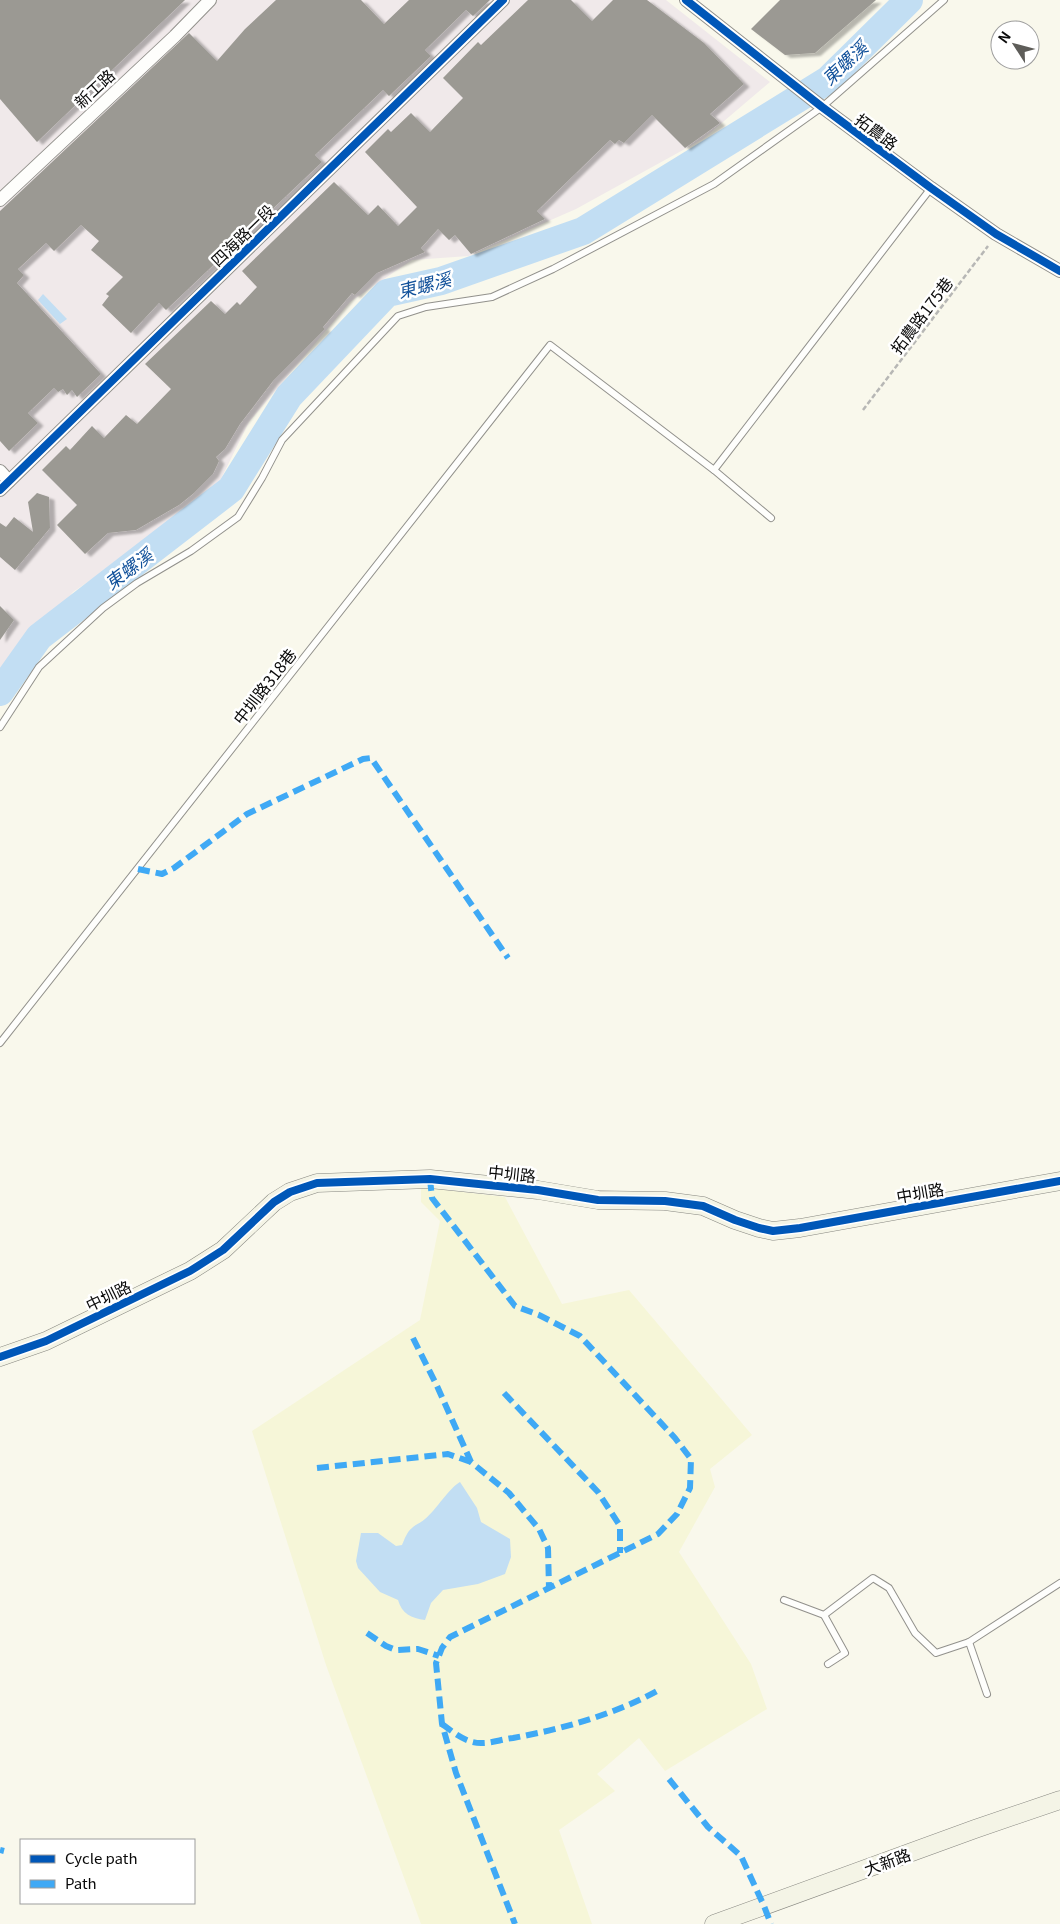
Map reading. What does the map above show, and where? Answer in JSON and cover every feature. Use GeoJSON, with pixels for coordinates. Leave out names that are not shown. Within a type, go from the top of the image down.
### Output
{"type":"FeatureCollection","features":[{"type":"Feature","properties":{"kind":"street","name":"新工路"},"geometry":{"type":"LineString","coordinates":[[0,200],[210,0]]}},
{"type":"Feature","properties":{"kind":"street","name":"四海路一段"},"geometry":{"type":"LineString","coordinates":[[0,490],[503,0]]}},
{"type":"Feature","properties":{"kind":"street","name":"拓農路"},"geometry":{"type":"LineString","coordinates":[[686,0],[822,107],[932,188],[996,234],[1060,271]]}},
{"type":"Feature","properties":{"kind":"street"},"geometry":{"type":"LineString","coordinates":[[0,471],[9,481]]}},
{"type":"Feature","properties":{"kind":"street","name":"中圳路"},"geometry":{"type":"LineString","coordinates":[[0,1357],[46,1341],[190,1271],[223,1250],[274,1202],[290,1192],[317,1183],[430,1179],[538,1190],[598,1200],[664,1201],[703,1206],[735,1220],[774,1231],[800,1228],[1060,1181]]}},
{"type":"Feature","properties":{"kind":"street","name":"大新路"},"geometry":{"type":"LineString","coordinates":[[714,1924],[965,1832],[1060,1800]]}},
{"type":"Feature","properties":{"kind":"lane"},"geometry":{"type":"LineString","coordinates":[[0,727],[39,668],[103,608],[137,583],[191,551],[238,517],[282,440],[398,316],[426,307],[492,297],[553,269],[714,184],[822,107],[944,0]]}},
{"type":"Feature","properties":{"kind":"lane"},"geometry":{"type":"LineString","coordinates":[[771,518],[714,470],[932,188]]}},
{"type":"Feature","properties":{"kind":"lane","name":"中圳路318巷"},"geometry":{"type":"LineString","coordinates":[[0,1043],[550,345],[714,470]]}},
{"type":"Feature","properties":{"kind":"lane"},"geometry":{"type":"LineString","coordinates":[[824,1615],[873,1578],[889,1588],[915,1633],[936,1653],[969,1642],[1060,1583]]}},
{"type":"Feature","properties":{"kind":"lane"},"geometry":{"type":"LineString","coordinates":[[784,1600],[824,1615],[845,1653],[828,1664]]}},
{"type":"Feature","properties":{"kind":"lane"},"geometry":{"type":"LineString","coordinates":[[969,1642],[987,1694]]}},
{"type":"Feature","properties":{"kind":"shaded area"},"geometry":{"type":"Polygon","coordinates":[[[0,0],[666,0],[770,82],[703,139],[576,209],[469,256],[412,260],[350,302],[249,422],[212,497],[73,592],[0,678],[0,0]]]}},
{"type":"Feature","properties":{"kind":"green space"},"geometry":{"type":"Polygon","coordinates":[[[421,1187],[505,1197],[562,1304],[629,1290],[752,1435],[710,1469],[715,1487],[679,1552],[751,1664],[767,1709],[665,1771],[639,1738],[597,1774],[615,1791],[559,1830],[592,1924],[421,1924],[326,1665],[252,1431],[420,1320],[440,1221],[421,1202],[421,1187]]]}},
{"type":"Feature","properties":{"kind":"water"},"geometry":{"type":"Polygon","coordinates":[[[43,294],[67,319],[60,324],[38,300],[43,294]]]}},
{"type":"Feature","properties":{"kind":"water"},"geometry":{"type":"Polygon","coordinates":[[[460,1482],[477,1508],[481,1522],[510,1539],[511,1557],[505,1574],[478,1584],[443,1590],[431,1603],[425,1620],[415,1618],[408,1615],[402,1609],[398,1600],[380,1592],[358,1568],[356,1561],[361,1533],[378,1533],[396,1546],[402,1545],[410,1530],[429,1515],[460,1482]]]}},
{"type":"Feature","properties":{"kind":"building"},"geometry":{"type":"Polygon","coordinates":[[[0,0],[185,0],[37,142],[0,99],[0,0]]]}},
{"type":"Feature","properties":{"kind":"building"},"geometry":{"type":"Polygon","coordinates":[[[276,0],[361,0],[384,24],[409,0],[490,0],[473,16],[466,10],[425,50],[431,56],[389,96],[383,90],[315,155],[322,162],[166,310],[159,303],[131,333],[102,305],[109,296],[106,294],[123,277],[91,250],[99,241],[81,225],[54,251],[46,243],[18,269],[24,275],[17,283],[101,374],[77,397],[72,390],[67,395],[63,389],[58,392],[54,388],[28,413],[38,423],[9,451],[0,441],[0,211],[189,33],[217,61],[245,29],[276,0]]]}},
{"type":"Feature","properties":{"kind":"building"},"geometry":{"type":"Polygon","coordinates":[[[528,0],[571,0],[592,21],[613,0],[647,0],[704,43],[744,84],[710,114],[720,123],[685,148],[652,115],[624,143],[619,140],[615,144],[610,140],[537,211],[545,219],[471,254],[455,235],[449,240],[438,229],[421,248],[425,252],[377,273],[355,295],[352,293],[323,327],[325,329],[273,381],[240,424],[225,449],[216,457],[219,461],[213,474],[194,493],[179,505],[136,530],[108,533],[85,554],[57,525],[77,505],[42,470],[66,446],[70,450],[92,426],[104,438],[126,415],[137,424],[171,389],[145,364],[211,301],[225,314],[237,302],[240,305],[257,287],[242,271],[334,182],[368,215],[378,205],[398,226],[417,207],[365,152],[388,129],[391,132],[411,113],[430,132],[463,98],[443,78],[478,42],[481,45],[528,0]]]}},
{"type":"Feature","properties":{"kind":"building"},"geometry":{"type":"Polygon","coordinates":[[[780,0],[876,0],[815,53],[785,55],[751,29],[780,0]]]}},
{"type":"Feature","properties":{"kind":"building"},"geometry":{"type":"Polygon","coordinates":[[[37,493],[49,497],[50,528],[15,570],[0,557],[0,523],[6,527],[14,517],[33,532],[28,502],[37,493]]]}},
{"type":"Feature","properties":{"kind":"building"},"geometry":{"type":"Polygon","coordinates":[[[0,606],[14,620],[0,640],[0,606]]]}},
{"type":"Feature","properties":{"kind":"waterway","name":"東螺溪"},"geometry":{"type":"LineString","coordinates":[[0,692],[39,637],[231,489],[289,396],[387,293],[441,281],[583,231],[828,80],[909,0]]}},
{"type":"Feature","properties":{"kind":"marked path"},"geometry":{"type":"LineString","coordinates":[[138,869],[162,874],[174,868],[247,814],[363,759],[371,758],[508,958]]}},
{"type":"Feature","properties":{"kind":"marked path"},"geometry":{"type":"LineString","coordinates":[[430,1179],[432,1198],[515,1306],[539,1315],[580,1336],[675,1438],[691,1459],[690,1488],[677,1514],[658,1534],[450,1637],[442,1648],[436,1663],[442,1724],[456,1773],[515,1924]]}},
{"type":"Feature","properties":{"kind":"marked path"},"geometry":{"type":"LineString","coordinates":[[413,1338],[471,1462],[509,1493],[539,1529],[548,1548],[549,1588]]}},
{"type":"Feature","properties":{"kind":"marked path"},"geometry":{"type":"LineString","coordinates":[[504,1393],[598,1492],[620,1526],[620,1553]]}},
{"type":"Feature","properties":{"kind":"marked path"},"geometry":{"type":"LineString","coordinates":[[317,1468],[448,1454],[471,1462]]}},
{"type":"Feature","properties":{"kind":"marked path"},"geometry":{"type":"LineString","coordinates":[[367,1633],[386,1646],[396,1650],[418,1649],[439,1656]]}},
{"type":"Feature","properties":{"kind":"marked path"},"geometry":{"type":"LineString","coordinates":[[442,1724],[466,1740],[477,1743],[490,1742],[550,1730],[587,1720],[640,1700],[657,1691]]}},
{"type":"Feature","properties":{"kind":"marked path"},"geometry":{"type":"LineString","coordinates":[[669,1779],[708,1827],[741,1856],[771,1924]]}},
{"type":"Feature","properties":{"kind":"marked path"},"geometry":{"type":"LineString","coordinates":[[0,1850],[4,1851]]}},
{"type":"Feature","properties":{"kind":"cycle path"},"geometry":{"type":"LineString","coordinates":[[0,490],[503,0]]}},
{"type":"Feature","properties":{"kind":"cycle path"},"geometry":{"type":"LineString","coordinates":[[686,0],[822,107],[931,188],[996,234],[1060,271]]}},
{"type":"Feature","properties":{"kind":"cycle path"},"geometry":{"type":"LineString","coordinates":[[0,1357],[46,1341],[190,1271],[223,1250],[274,1202],[290,1192],[317,1183],[430,1179],[538,1190],[598,1200],[665,1201],[703,1206],[735,1220],[773,1231],[800,1228],[1060,1181]]}}]}
